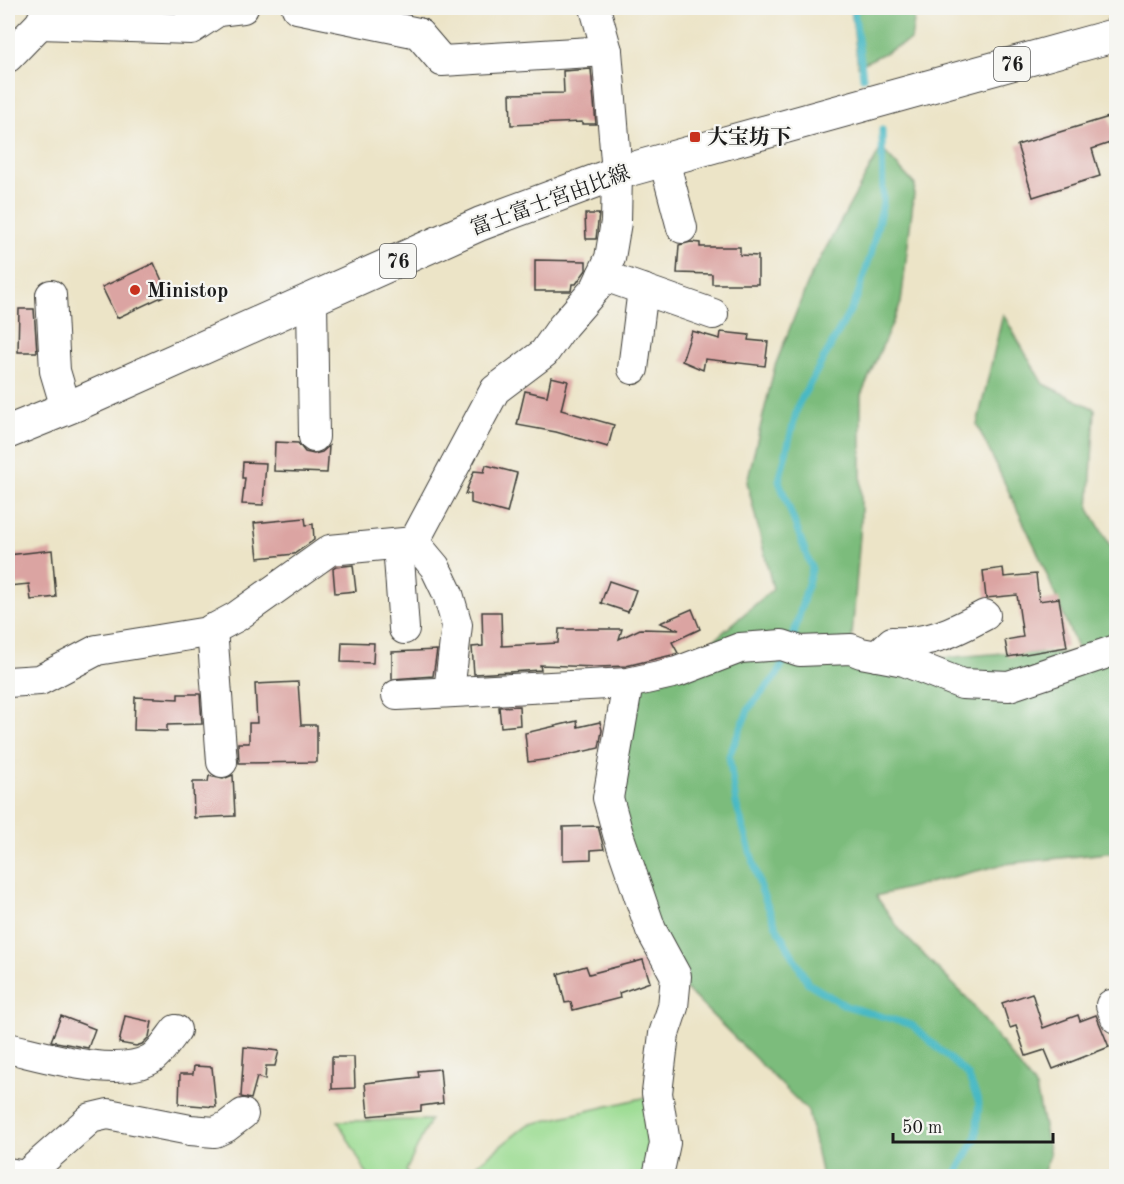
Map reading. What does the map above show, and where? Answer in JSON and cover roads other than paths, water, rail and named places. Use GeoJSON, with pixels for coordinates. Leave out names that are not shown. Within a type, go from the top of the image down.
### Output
{"type":"FeatureCollection","features":[{"type":"Feature","properties":{"kind":"main road","name":"富士富士宮由比線"},"geometry":{"type":"LineString","coordinates":[[8,432],[480,224],[617,173],[1116,35]]}},
{"type":"Feature","properties":{"kind":"street"},"geometry":{"type":"LineString","coordinates":[[8,57],[44,16],[191,29],[218,11],[243,8]]}},
{"type":"Feature","properties":{"kind":"street"},"geometry":{"type":"LineString","coordinates":[[298,8],[418,33],[442,61],[607,51]]}},
{"type":"Feature","properties":{"kind":"street"},"geometry":{"type":"LineString","coordinates":[[404,629],[406,543],[495,390],[544,353],[563,326],[596,288],[610,258],[616,222],[617,173],[607,51],[595,8]]}},
{"type":"Feature","properties":{"kind":"street"},"geometry":{"type":"LineString","coordinates":[[664,160],[682,228]]}},
{"type":"Feature","properties":{"kind":"street"},"geometry":{"type":"LineString","coordinates":[[602,275],[713,314]]}},
{"type":"Feature","properties":{"kind":"street"},"geometry":{"type":"LineString","coordinates":[[633,369],[643,289]]}},
{"type":"Feature","properties":{"kind":"street"},"geometry":{"type":"LineString","coordinates":[[51,295],[56,371],[66,408]]}},
{"type":"Feature","properties":{"kind":"street"},"geometry":{"type":"LineString","coordinates":[[312,300],[314,437]]}},
{"type":"Feature","properties":{"kind":"street"},"geometry":{"type":"LineString","coordinates":[[8,682],[40,680],[97,650],[208,632],[236,617],[330,550],[406,543],[435,567],[448,594],[457,625],[448,691]]}},
{"type":"Feature","properties":{"kind":"street"},"geometry":{"type":"LineString","coordinates":[[877,656],[892,642],[907,642],[948,634],[984,615]]}},
{"type":"Feature","properties":{"kind":"street"},"geometry":{"type":"LineString","coordinates":[[213,629],[222,762]]}},
{"type":"Feature","properties":{"kind":"street"},"geometry":{"type":"LineString","coordinates":[[397,695],[628,683],[677,672],[740,648],[851,649],[904,661],[962,684],[1009,686],[1116,650]]}},
{"type":"Feature","properties":{"kind":"street"},"geometry":{"type":"LineString","coordinates":[[628,683],[609,798],[618,834],[651,930],[676,976],[673,1007],[664,1034],[657,1093],[665,1143],[658,1176]]}},
{"type":"Feature","properties":{"kind":"street"},"geometry":{"type":"LineString","coordinates":[[8,1048],[93,1066],[124,1067],[152,1059],[176,1030]]}},
{"type":"Feature","properties":{"kind":"street"},"geometry":{"type":"LineString","coordinates":[[8,1173],[26,1176],[91,1118],[108,1114],[190,1130],[215,1132],[226,1127],[243,1113]]}},
{"type":"Feature","properties":{"kind":"waterway"},"geometry":{"type":"LineString","coordinates":[[854,8],[863,77]]}},
{"type":"Feature","properties":{"kind":"waterway"},"geometry":{"type":"LineString","coordinates":[[792,641],[812,569],[779,481],[798,405],[856,300],[871,254],[883,203],[882,130]]}},
{"type":"Feature","properties":{"kind":"waterway"},"geometry":{"type":"LineString","coordinates":[[787,654],[777,675],[749,708],[729,756],[736,803],[762,892],[776,926],[808,983],[846,1006],[912,1025],[968,1075],[979,1103],[976,1138],[955,1176]]}},
{"type":"Feature","properties":{"kind":"place","name":"大宝坊下"},"geometry":{"type":"Point","coordinates":[695,137]}},
{"type":"Feature","properties":{"kind":"place","name":"Ministop"},"geometry":{"type":"Point","coordinates":[135,290]}}]}
